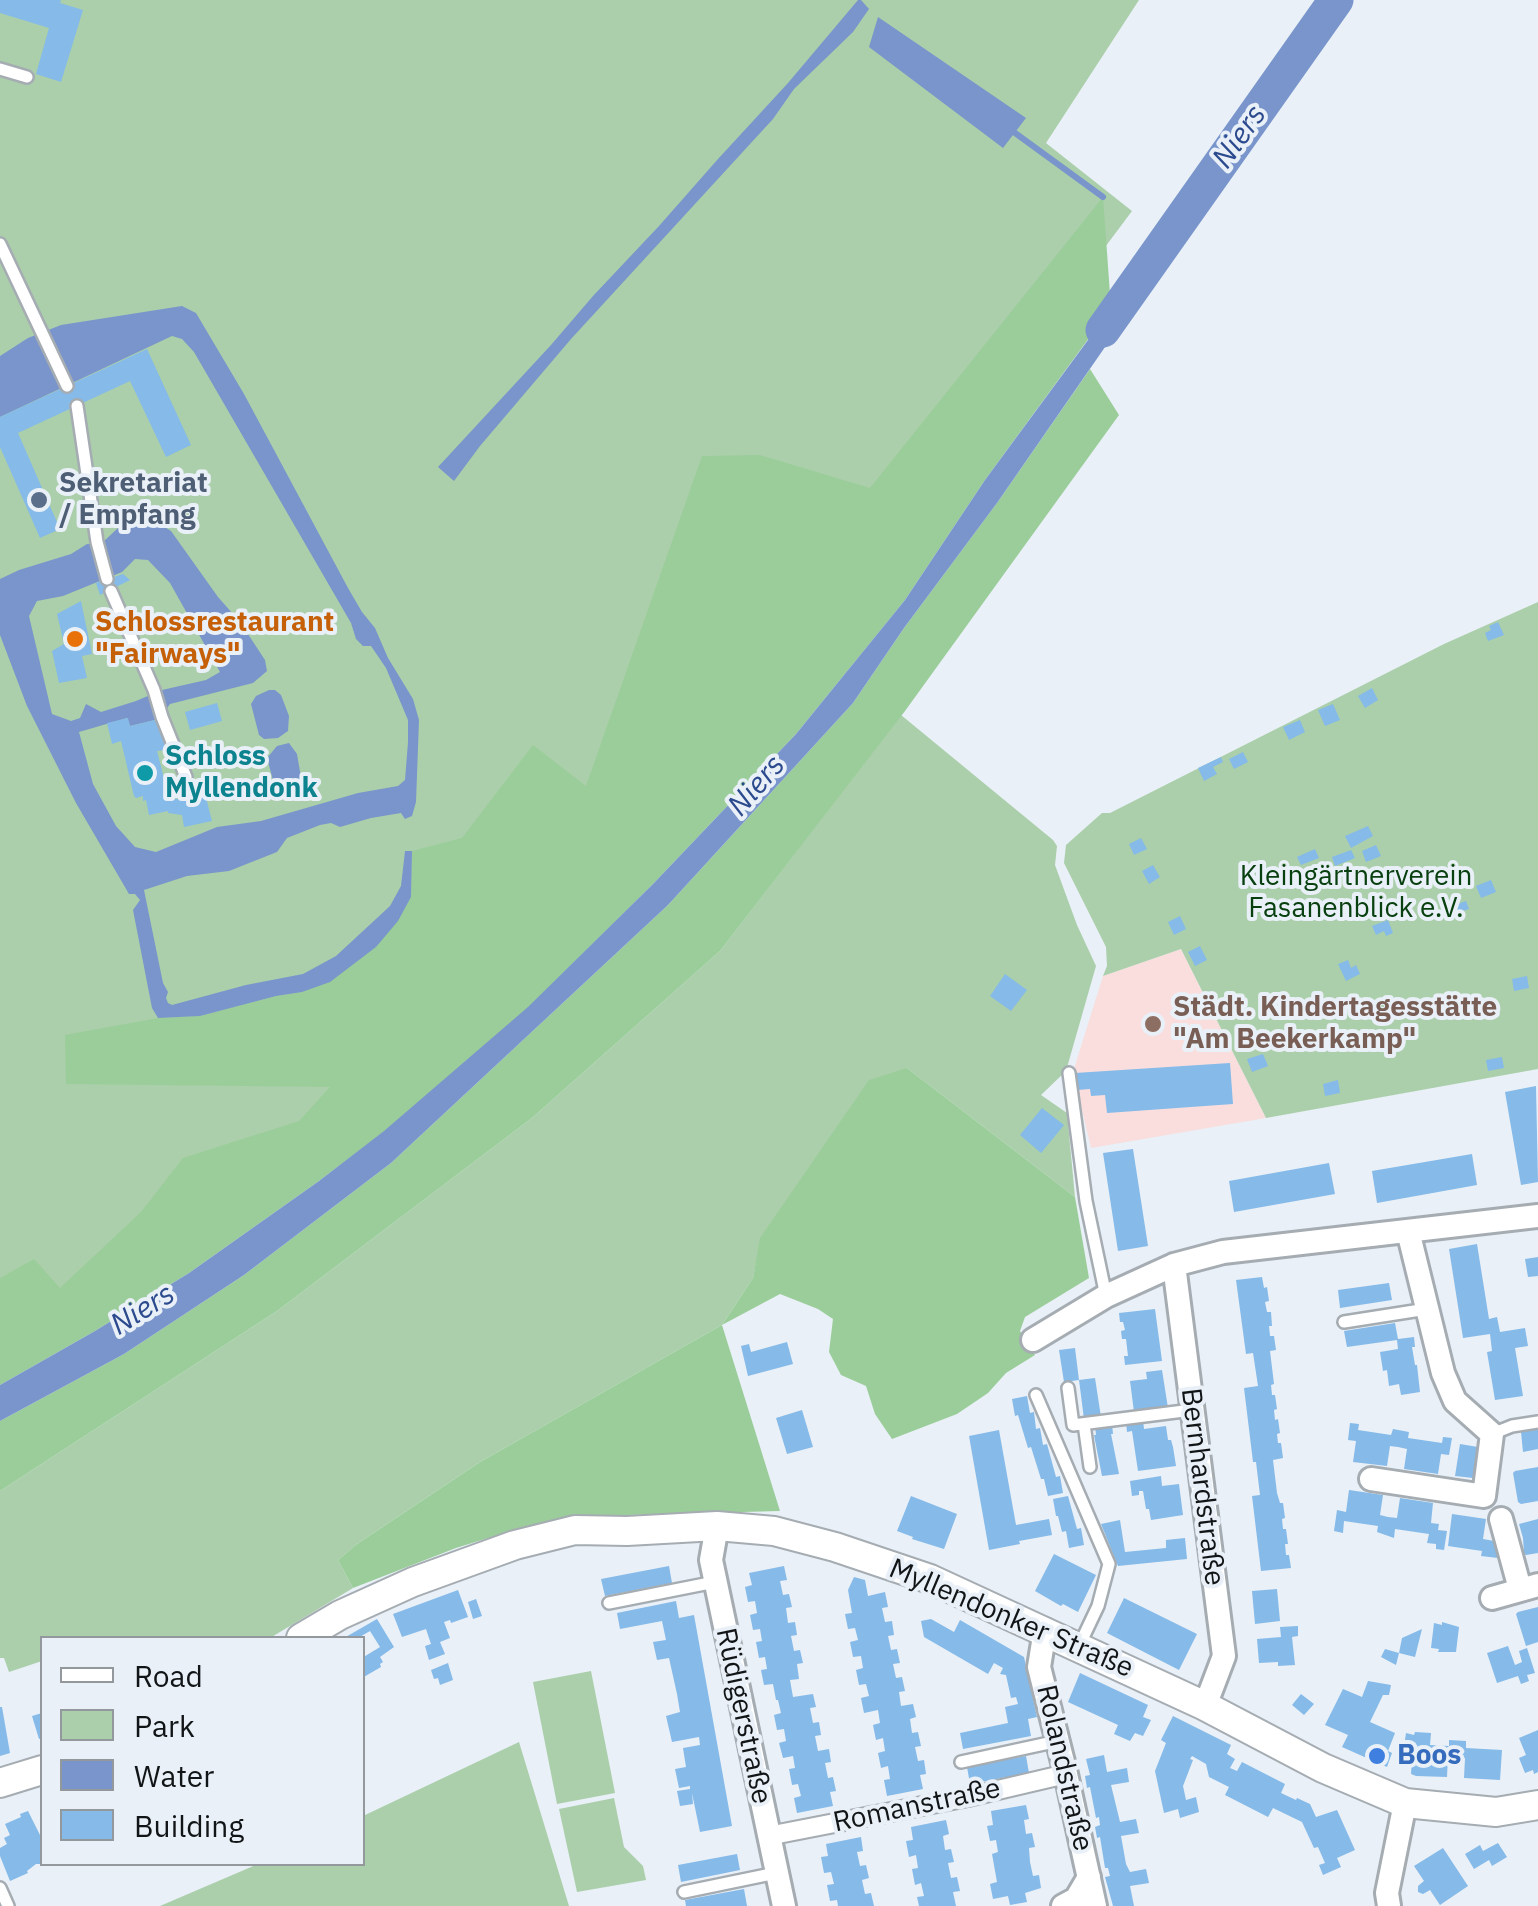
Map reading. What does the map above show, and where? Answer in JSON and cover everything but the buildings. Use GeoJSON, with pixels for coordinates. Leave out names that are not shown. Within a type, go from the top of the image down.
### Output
{"type":"FeatureCollection","features":[{"type":"Feature","properties":{"kind":"street"},"geometry":{"type":"LineString","coordinates":[[1033,1340],[1106,1296],[1174,1265],[1223,1252],[1538,1216]]}},
{"type":"Feature","properties":{"kind":"street"},"geometry":{"type":"LineString","coordinates":[[1372,1479],[1484,1496],[1492,1434],[1456,1400],[1443,1373],[1408,1230]]}},
{"type":"Feature","properties":{"kind":"street","name":"Bernhardstraße"},"geometry":{"type":"LineString","coordinates":[[1174,1265],[1224,1656],[1206,1706]]}},
{"type":"Feature","properties":{"kind":"street"},"geometry":{"type":"LineString","coordinates":[[1492,1598],[1529,1587],[1501,1519]]}},
{"type":"Feature","properties":{"kind":"street","name":"Myllendonker Straße"},"geometry":{"type":"LineString","coordinates":[[304,1636],[413,1582],[515,1545],[575,1530],[717,1526],[774,1532],[930,1578],[1405,1804],[1496,1812],[1538,1804]]}},
{"type":"Feature","properties":{"kind":"street","name":"Rüdigerstraße"},"geometry":{"type":"LineString","coordinates":[[717,1526],[710,1560],[784,1906]]}},
{"type":"Feature","properties":{"kind":"street","name":"Rolandstraße"},"geometry":{"type":"LineString","coordinates":[[1045,1630],[1039,1666],[1095,1906]]}},
{"type":"Feature","properties":{"kind":"street"},"geometry":{"type":"LineString","coordinates":[[0,1783],[40,1771]]}},
{"type":"Feature","properties":{"kind":"street","name":"Romanstraße"},"geometry":{"type":"LineString","coordinates":[[768,1836],[1066,1774]]}},
{"type":"Feature","properties":{"kind":"street"},"geometry":{"type":"LineString","coordinates":[[1388,1906],[1387,1893],[1405,1804]]}},
{"type":"Feature","properties":{"kind":"street"},"geometry":{"type":"LineString","coordinates":[[1063,1906],[1076,1899],[1089,1877]]}},
{"type":"Feature","properties":{"kind":"lane"},"geometry":{"type":"LineString","coordinates":[[0,69],[27,77]]}},
{"type":"Feature","properties":{"kind":"lane"},"geometry":{"type":"LineString","coordinates":[[0,244],[11,258],[67,386]]}},
{"type":"Feature","properties":{"kind":"lane"},"geometry":{"type":"LineString","coordinates":[[76,406],[108,583],[186,777]]}},
{"type":"Feature","properties":{"kind":"lane"},"geometry":{"type":"LineString","coordinates":[[1070,1073],[1086,1201],[1106,1296]]}},
{"type":"Feature","properties":{"kind":"lane"},"geometry":{"type":"LineString","coordinates":[[1344,1322],[1427,1309]]}},
{"type":"Feature","properties":{"kind":"lane"},"geometry":{"type":"LineString","coordinates":[[1068,1388],[1073,1425],[1192,1410]]}},
{"type":"Feature","properties":{"kind":"lane"},"geometry":{"type":"LineString","coordinates":[[1036,1395],[1109,1564],[1098,1606],[1078,1646]]}},
{"type":"Feature","properties":{"kind":"lane"},"geometry":{"type":"LineString","coordinates":[[1492,1434],[1538,1422]]}},
{"type":"Feature","properties":{"kind":"lane"},"geometry":{"type":"LineString","coordinates":[[1084,1424],[1090,1467]]}},
{"type":"Feature","properties":{"kind":"lane"},"geometry":{"type":"LineString","coordinates":[[1484,1496],[1501,1519]]}},
{"type":"Feature","properties":{"kind":"lane"},"geometry":{"type":"LineString","coordinates":[[609,1604],[715,1582]]}},
{"type":"Feature","properties":{"kind":"lane"},"geometry":{"type":"LineString","coordinates":[[961,1762],[1058,1741]]}},
{"type":"Feature","properties":{"kind":"lane"},"geometry":{"type":"LineString","coordinates":[[684,1892],[776,1873]]}},
{"type":"Feature","properties":{"kind":"lane"},"geometry":{"type":"LineString","coordinates":[[0,1888],[8,1906]]}},
{"type":"Feature","properties":{"kind":"shaded area","name":"Städt. Kindertagesstätte \"Am Beekerkamp\""},"geometry":{"type":"Polygon","coordinates":[[[1181,949],[1266,1118],[1091,1148],[1073,1072],[1103,976],[1181,949]]]}},
{"type":"Feature","properties":{"kind":"green space"},"geometry":{"type":"Polygon","coordinates":[[[0,0],[1139,0],[1046,143],[1132,211],[852,586],[546,926],[153,1237],[0,1321],[0,0]]]}},
{"type":"Feature","properties":{"kind":"green space"},"geometry":{"type":"Polygon","coordinates":[[[1103,197],[1111,308],[985,480],[905,600],[796,734],[529,1007],[385,1131],[189,1273],[0,1385],[0,1278],[34,1259],[60,1288],[141,1212],[183,1158],[299,1121],[330,1087],[66,1084],[65,1035],[158,1018],[200,1016],[302,992],[376,947],[411,897],[412,851],[462,838],[533,745],[586,786],[702,456],[760,455],[870,488],[1103,197]]]}},
{"type":"Feature","properties":{"kind":"green space"},"geometry":{"type":"Polygon","coordinates":[[[1090,369],[1119,415],[905,711],[720,951],[532,1118],[277,1311],[0,1491],[0,1421],[124,1354],[244,1275],[391,1163],[668,905],[853,703],[1090,369]]]}},
{"type":"Feature","properties":{"kind":"green space","name":"Kleingärtnerverein Fasanenblick e.V."},"geometry":{"type":"Polygon","coordinates":[[[1538,602],[1538,1069],[1266,1118],[1181,949],[1103,976],[1106,947],[1064,863],[1066,845],[1102,813],[1110,813],[1444,644],[1538,602]]]}},
{"type":"Feature","properties":{"kind":"green space"},"geometry":{"type":"Polygon","coordinates":[[[901,715],[1057,846],[1055,865],[1096,966],[1066,1071],[1041,1095],[1067,1113],[1075,1197],[907,1068],[761,1238],[753,1278],[722,1325],[480,1462],[357,1544],[338,1560],[353,1588],[273,1636],[40,1636],[40,1662],[9,1672],[4,1658],[0,1658],[0,1491],[277,1311],[532,1118],[720,951],[901,715]]]}},
{"type":"Feature","properties":{"kind":"green space"},"geometry":{"type":"Polygon","coordinates":[[[907,1068],[1075,1197],[1089,1278],[1025,1317],[1020,1331],[1035,1355],[1006,1373],[988,1393],[957,1414],[892,1439],[875,1414],[866,1386],[841,1375],[829,1352],[833,1319],[780,1294],[722,1325],[753,1278],[760,1238],[869,1080],[907,1068]]]}},
{"type":"Feature","properties":{"kind":"green space"},"geometry":{"type":"Polygon","coordinates":[[[722,1325],[780,1511],[591,1516],[527,1526],[456,1548],[353,1588],[338,1560],[357,1544],[480,1462],[722,1325]]]}},
{"type":"Feature","properties":{"kind":"green space"},"geometry":{"type":"Polygon","coordinates":[[[591,1671],[615,1793],[557,1804],[533,1682],[591,1671]]]}},
{"type":"Feature","properties":{"kind":"green space"},"geometry":{"type":"Polygon","coordinates":[[[519,1742],[569,1906],[160,1906],[253,1866],[365,1866],[365,1815],[519,1742]]]}},
{"type":"Feature","properties":{"kind":"green space"},"geometry":{"type":"Polygon","coordinates":[[[614,1798],[624,1847],[643,1866],[646,1880],[577,1892],[559,1809],[614,1798]]]}},
{"type":"Feature","properties":{"kind":"water"},"geometry":{"type":"Polygon","coordinates":[[[858,0],[869,9],[853,32],[794,89],[773,119],[571,339],[454,481],[438,467],[788,83],[858,0]]]}},
{"type":"Feature","properties":{"kind":"water"},"geometry":{"type":"Polygon","coordinates":[[[878,17],[1026,118],[1003,148],[869,47],[878,17]]]}},
{"type":"Feature","properties":{"kind":"water"},"geometry":{"type":"Polygon","coordinates":[[[1127,287],[1139,298],[853,703],[668,905],[391,1163],[244,1275],[124,1354],[0,1421],[0,1385],[189,1273],[319,1181],[384,1131],[528,1007],[653,884],[796,734],[905,600],[985,480],[1127,287]]]}},
{"type":"Feature","properties":{"kind":"water"},"geometry":{"type":"Polygon","coordinates":[[[182,306],[196,313],[413,699],[419,720],[412,816],[405,819],[401,813],[340,827],[331,823],[320,825],[287,838],[277,852],[229,871],[187,876],[144,890],[168,992],[166,998],[172,1005],[303,974],[336,956],[390,906],[401,886],[405,851],[412,851],[411,897],[398,921],[376,947],[330,982],[200,1016],[158,1018],[152,1008],[133,910],[140,900],[129,894],[76,803],[27,706],[0,635],[0,579],[71,554],[87,544],[102,543],[118,528],[154,520],[171,531],[240,622],[265,660],[267,671],[253,683],[170,704],[159,719],[130,726],[127,718],[79,732],[93,784],[116,826],[135,847],[156,852],[217,827],[261,821],[358,793],[398,786],[405,780],[408,720],[386,668],[371,646],[363,646],[356,639],[351,623],[194,352],[182,339],[172,336],[0,417],[0,356],[28,338],[61,325],[182,306]],[[135,559],[122,572],[63,596],[37,601],[29,616],[52,714],[71,721],[80,718],[86,704],[101,712],[162,690],[206,680],[220,672],[170,583],[148,560],[135,559]]]}},
{"type":"Feature","properties":{"kind":"water"},"geometry":{"type":"Polygon","coordinates":[[[269,690],[281,695],[289,716],[288,731],[278,738],[264,739],[259,735],[251,704],[256,696],[269,690]]]}},
{"type":"Feature","properties":{"kind":"water"},"geometry":{"type":"Polygon","coordinates":[[[289,743],[297,754],[303,793],[287,799],[277,795],[267,758],[277,746],[289,743]]]}},
{"type":"Feature","properties":{"kind":"waterway","name":"Niers"},"geometry":{"type":"LineString","coordinates":[[1103,330],[1336,0]]}},
{"type":"Feature","properties":{"kind":"waterway"},"geometry":{"type":"LineString","coordinates":[[1011,130],[1103,197]]}},
{"type":"Feature","properties":{"kind":"place","name":"Sekretariat / Empfang"},"geometry":{"type":"Point","coordinates":[39,500]}},
{"type":"Feature","properties":{"kind":"place","name":"Schlossrestaurant \"Fairways\""},"geometry":{"type":"Point","coordinates":[75,639]}},
{"type":"Feature","properties":{"kind":"place","name":"Schloss Myllendonk"},"geometry":{"type":"Point","coordinates":[145,773]}},
{"type":"Feature","properties":{"kind":"place","name":"Städt. Kindertagesstätte \"Am Beekerkamp\""},"geometry":{"type":"Point","coordinates":[1153,1024]}},
{"type":"Feature","properties":{"kind":"place","name":"Boos"},"geometry":{"type":"Point","coordinates":[1377,1756]}}]}
